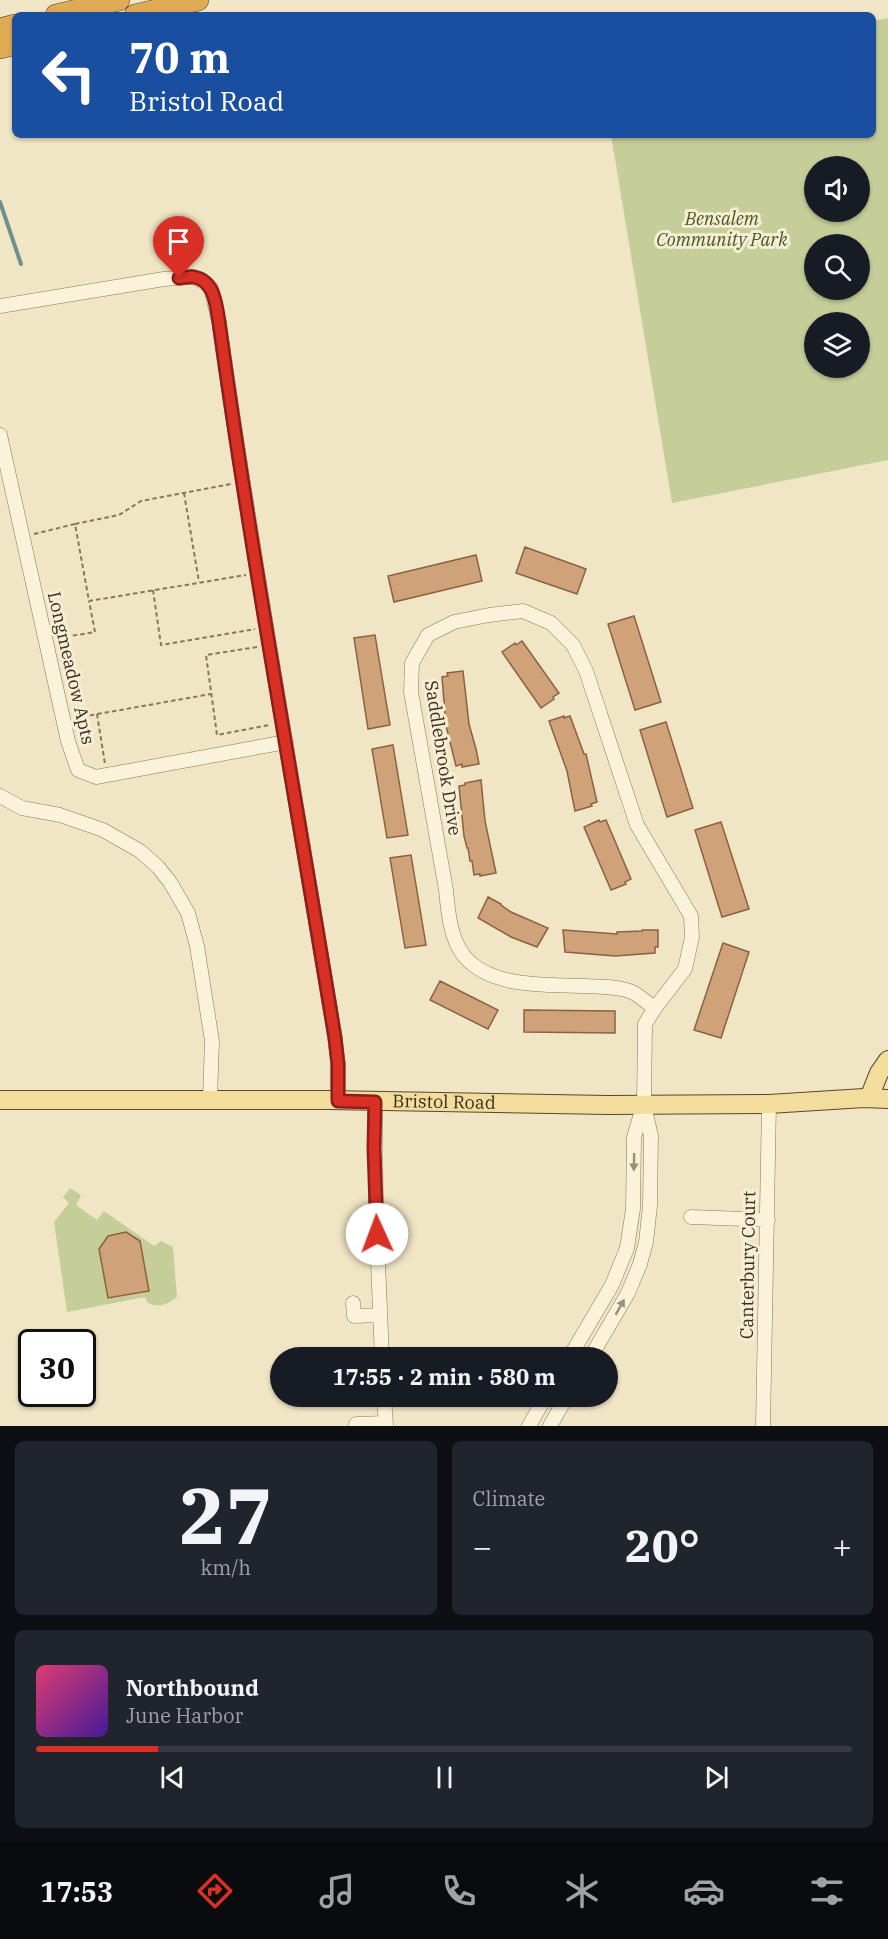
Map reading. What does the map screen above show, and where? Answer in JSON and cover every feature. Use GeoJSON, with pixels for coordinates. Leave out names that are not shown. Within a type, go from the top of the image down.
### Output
{"type":"FeatureCollection","features":[{"type":"Feature","properties":{"kind":"highway"},"geometry":{"type":"LineString","coordinates":[[69,12],[119,0]]}},
{"type":"Feature","properties":{"kind":"highway"},"geometry":{"type":"LineString","coordinates":[[148,12],[198,0]]}},
{"type":"Feature","properties":{"kind":"main road"},"geometry":{"type":"LineString","coordinates":[[869,1098],[879,1073],[888,1060]]}},
{"type":"Feature","properties":{"kind":"main road","name":"Bristol Road"},"geometry":{"type":"LineString","coordinates":[[0,1100],[644,1105],[769,1104],[888,1099]]}},
{"type":"Feature","properties":{"kind":"street"},"geometry":{"type":"LineString","coordinates":[[0,306],[164,279],[194,277],[211,288],[219,322],[257,573],[335,1038],[338,1101]]}},
{"type":"Feature","properties":{"kind":"street","name":"Longmeadow Apts"},"geometry":{"type":"LineString","coordinates":[[0,435],[68,741],[78,770],[96,777],[286,742]]}},
{"type":"Feature","properties":{"kind":"street","name":"Saddlebrook Drive"},"geometry":{"type":"LineString","coordinates":[[644,1105],[645,1024],[685,969],[692,937],[691,916],[637,825],[586,671],[573,645],[551,623],[523,612],[489,615],[454,622],[428,635],[412,663],[411,692],[446,890],[449,919],[464,956],[484,972],[518,983],[608,987],[631,992],[655,1008]]}},
{"type":"Feature","properties":{"kind":"street"},"geometry":{"type":"LineString","coordinates":[[0,796],[22,808],[60,815],[103,830],[140,851],[158,867],[170,882],[188,913],[197,946],[212,1041],[210,1100]]}},
{"type":"Feature","properties":{"kind":"street"},"geometry":{"type":"LineString","coordinates":[[375,1102],[375,1181],[381,1347]]}},
{"type":"Feature","properties":{"kind":"street","name":"Canterbury Court"},"geometry":{"type":"LineString","coordinates":[[763,1426],[769,1104]]}},
{"type":"Feature","properties":{"kind":"street"},"geometry":{"type":"LineString","coordinates":[[576,1347],[612,1286],[627,1248],[633,1209],[634,1137],[644,1105]]}},
{"type":"Feature","properties":{"kind":"street"},"geometry":{"type":"LineString","coordinates":[[596,1347],[634,1280],[646,1242],[650,1206],[651,1136],[644,1105]]}},
{"type":"Feature","properties":{"kind":"street"},"geometry":{"type":"LineString","coordinates":[[691,1217],[768,1220]]}},
{"type":"Feature","properties":{"kind":"street"},"geometry":{"type":"LineString","coordinates":[[353,1303],[354,1316],[380,1315]]}},
{"type":"Feature","properties":{"kind":"street"},"geometry":{"type":"LineString","coordinates":[[356,1424],[385,1424],[384,1407]]}},
{"type":"Feature","properties":{"kind":"street"},"geometry":{"type":"LineString","coordinates":[[529,1426],[540,1407]]}},
{"type":"Feature","properties":{"kind":"street"},"geometry":{"type":"LineString","coordinates":[[550,1426],[561,1407]]}},
{"type":"Feature","properties":{"kind":"path"},"geometry":{"type":"LineString","coordinates":[[23,537],[119,515],[141,501],[243,482]]}},
{"type":"Feature","properties":{"kind":"path"},"geometry":{"type":"LineString","coordinates":[[184,493],[199,583]]}},
{"type":"Feature","properties":{"kind":"path"},"geometry":{"type":"LineString","coordinates":[[46,640],[95,632],[75,524]]}},
{"type":"Feature","properties":{"kind":"path"},"geometry":{"type":"LineString","coordinates":[[89,601],[257,573]]}},
{"type":"Feature","properties":{"kind":"path"},"geometry":{"type":"LineString","coordinates":[[153,590],[161,645],[266,627]]}},
{"type":"Feature","properties":{"kind":"path"},"geometry":{"type":"LineString","coordinates":[[269,645],[206,655],[217,735],[282,722]]}},
{"type":"Feature","properties":{"kind":"path"},"geometry":{"type":"LineString","coordinates":[[64,720],[211,694]]}},
{"type":"Feature","properties":{"kind":"path"},"geometry":{"type":"LineString","coordinates":[[97,714],[107,775]]}},
{"type":"Feature","properties":{"kind":"green space","name":"Bensalem Community Park"},"geometry":{"type":"Polygon","coordinates":[[[888,18],[888,460],[672,503],[611,138],[876,138],[876,20],[888,18]]]}},
{"type":"Feature","properties":{"kind":"green space"},"geometry":{"type":"Polygon","coordinates":[[[70,1188],[81,1195],[76,1205],[97,1220],[104,1211],[154,1246],[161,1241],[173,1247],[177,1297],[166,1304],[159,1305],[147,1302],[145,1297],[67,1312],[54,1222],[69,1203],[63,1197],[70,1188]]]}},
{"type":"Feature","properties":{"kind":"building"},"geometry":{"type":"Polygon","coordinates":[[[525,547],[586,569],[577,594],[516,573],[525,547]]]}},
{"type":"Feature","properties":{"kind":"building"},"geometry":{"type":"Polygon","coordinates":[[[476,555],[482,581],[394,602],[388,576],[476,555]]]}},
{"type":"Feature","properties":{"kind":"building"},"geometry":{"type":"Polygon","coordinates":[[[634,616],[661,702],[635,710],[608,624],[634,616]]]}},
{"type":"Feature","properties":{"kind":"building"},"geometry":{"type":"Polygon","coordinates":[[[375,635],[390,725],[368,729],[354,638],[375,635]]]}},
{"type":"Feature","properties":{"kind":"building"},"geometry":{"type":"Polygon","coordinates":[[[522,641],[559,693],[541,708],[502,652],[522,641]]]}},
{"type":"Feature","properties":{"kind":"building"},"geometry":{"type":"Polygon","coordinates":[[[463,671],[469,724],[479,764],[462,767],[462,764],[456,766],[446,726],[442,677],[448,676],[447,673],[463,671]]]}},
{"type":"Feature","properties":{"kind":"building"},"geometry":{"type":"Polygon","coordinates":[[[564,716],[564,718],[570,716],[584,754],[586,754],[597,802],[591,804],[592,806],[575,811],[567,771],[549,721],[564,716]]]}},
{"type":"Feature","properties":{"kind":"building"},"geometry":{"type":"Polygon","coordinates":[[[666,722],[693,808],[667,817],[640,730],[666,722]]]}},
{"type":"Feature","properties":{"kind":"building"},"geometry":{"type":"Polygon","coordinates":[[[393,745],[408,835],[387,838],[372,749],[393,745]]]}},
{"type":"Feature","properties":{"kind":"building"},"geometry":{"type":"Polygon","coordinates":[[[481,780],[485,821],[496,873],[480,876],[480,874],[474,875],[464,836],[459,786],[481,780]]]}},
{"type":"Feature","properties":{"kind":"building"},"geometry":{"type":"Polygon","coordinates":[[[599,820],[600,822],[606,820],[631,879],[625,882],[626,884],[611,890],[584,827],[599,820]]]}},
{"type":"Feature","properties":{"kind":"building"},"geometry":{"type":"Polygon","coordinates":[[[721,822],[749,909],[722,917],[695,830],[721,822]]]}},
{"type":"Feature","properties":{"kind":"building"},"geometry":{"type":"Polygon","coordinates":[[[411,855],[426,945],[405,948],[390,858],[411,855]]]}},
{"type":"Feature","properties":{"kind":"building"},"geometry":{"type":"Polygon","coordinates":[[[488,897],[511,912],[548,928],[537,947],[511,937],[478,918],[488,897]]]}},
{"type":"Feature","properties":{"kind":"building"},"geometry":{"type":"Polygon","coordinates":[[[563,930],[617,934],[617,932],[658,930],[658,947],[655,947],[655,953],[615,956],[565,952],[563,930]]]}},
{"type":"Feature","properties":{"kind":"building"},"geometry":{"type":"Polygon","coordinates":[[[723,943],[749,952],[721,1038],[694,1030],[723,943]]]}},
{"type":"Feature","properties":{"kind":"building"},"geometry":{"type":"Polygon","coordinates":[[[440,981],[498,1010],[488,1029],[430,1000],[440,981]]]}},
{"type":"Feature","properties":{"kind":"building"},"geometry":{"type":"Polygon","coordinates":[[[524,1010],[615,1011],[615,1033],[524,1032],[524,1010]]]}},
{"type":"Feature","properties":{"kind":"building"},"geometry":{"type":"Polygon","coordinates":[[[126,1232],[140,1241],[149,1291],[108,1298],[99,1249],[108,1236],[126,1232]]]}},
{"type":"Feature","properties":{"kind":"waterway"},"geometry":{"type":"LineString","coordinates":[[0,202],[21,264]]}},
{"type":"Feature","properties":{"kind":"route"},"geometry":{"type":"LineString","coordinates":[[179,278],[194,277],[211,288],[214,297],[272,668],[296,795],[335,1038],[338,1101],[375,1102],[377,1234]]}}]}
